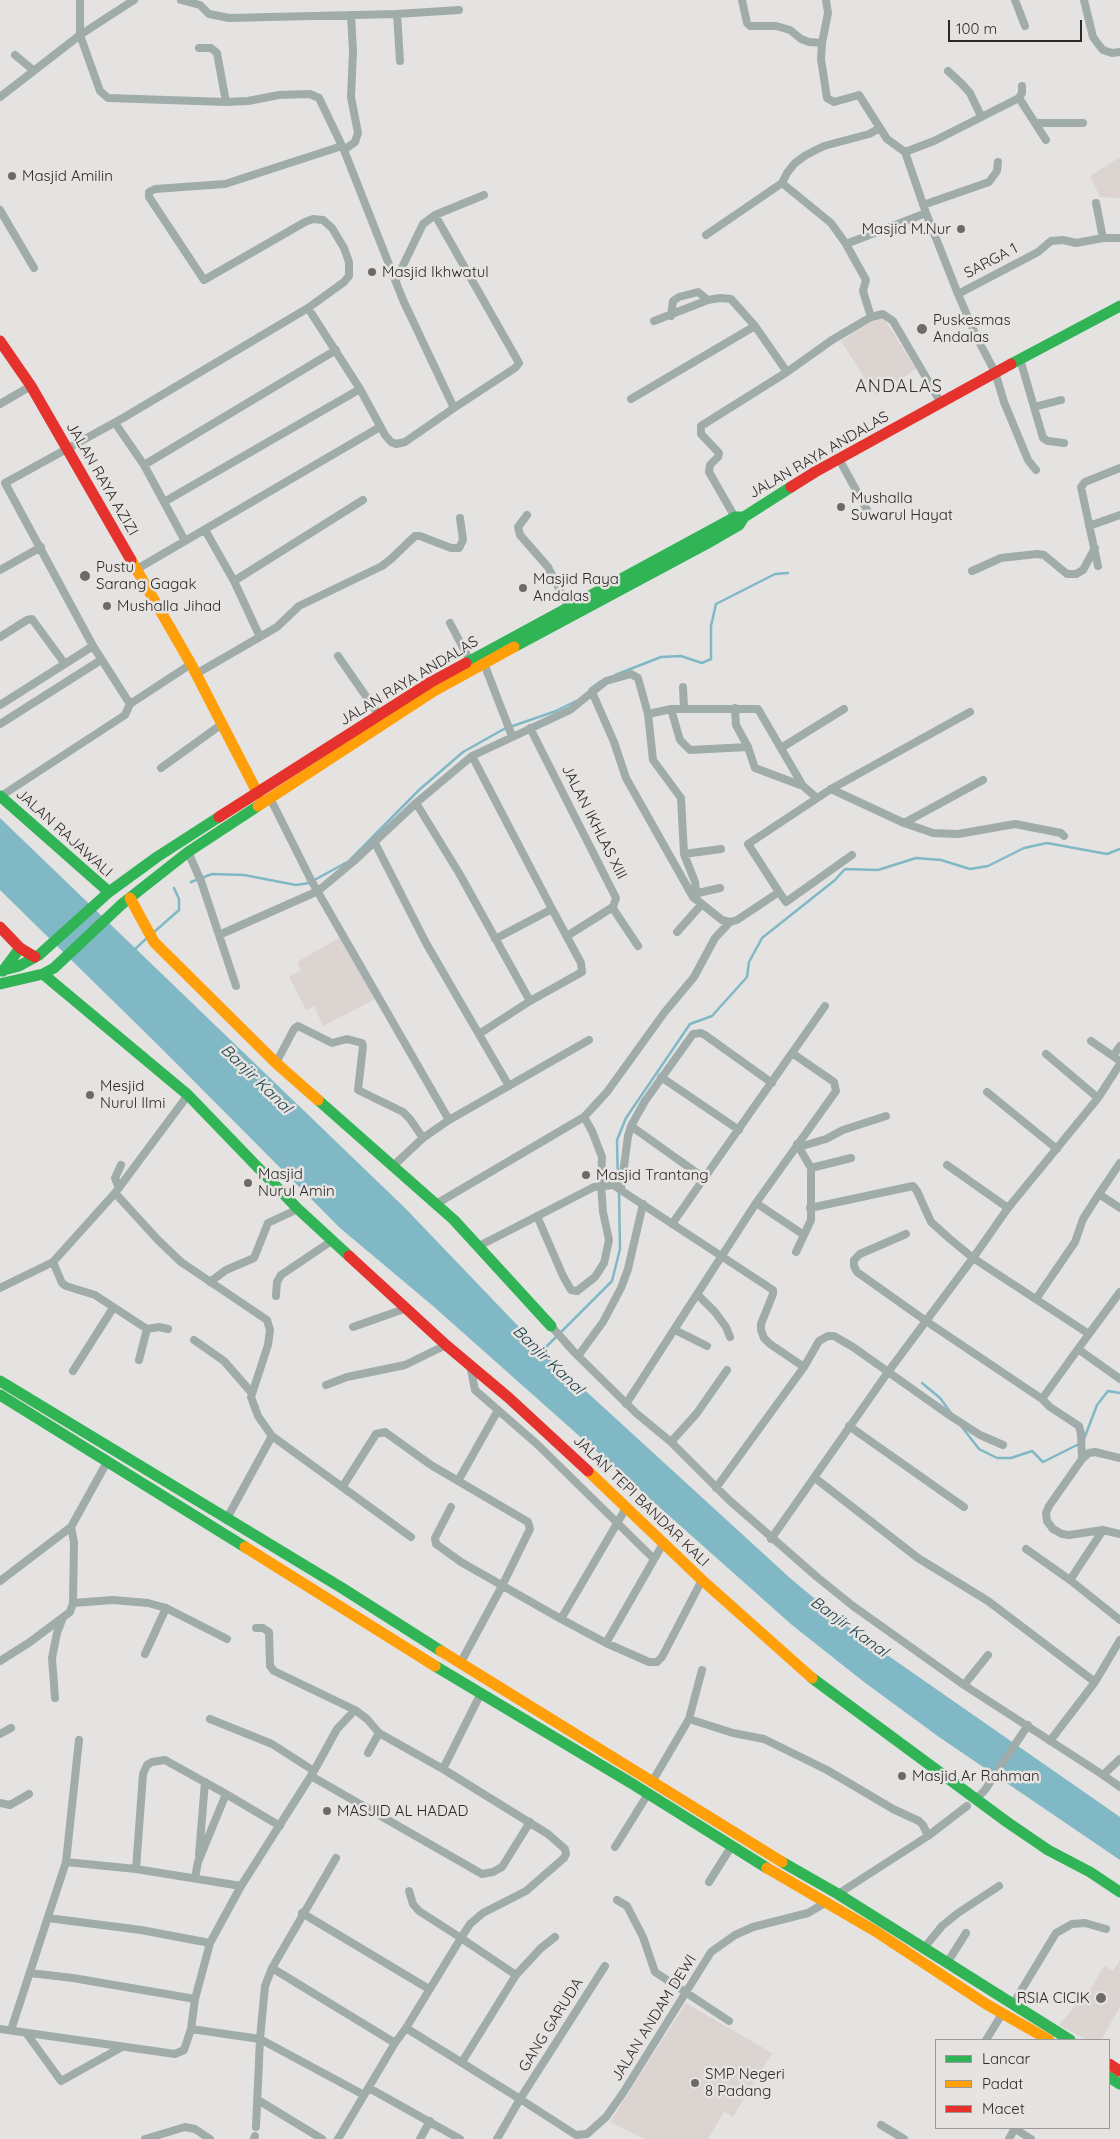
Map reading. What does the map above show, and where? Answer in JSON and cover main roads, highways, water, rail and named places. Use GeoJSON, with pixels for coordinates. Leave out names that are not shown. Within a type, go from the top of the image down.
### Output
{"type":"FeatureCollection","features":[{"type":"Feature","properties":{"kind":"main road","name":"JALAN RAYA ANDALAS"},"geometry":{"type":"LineString","coordinates":[[1,971],[19,966],[37,956],[106,894],[270,798],[379,715],[470,660],[482,659],[655,565],[739,519],[839,458],[1020,358],[1120,306]]}},
{"type":"Feature","properties":{"kind":"main road","name":"JALAN RAYA AZIZI"},"geometry":{"type":"LineString","coordinates":[[0,341],[31,386],[194,669],[258,794]]}},
{"type":"Feature","properties":{"kind":"main road","name":"JALAN RAYA ANDALAS"},"geometry":{"type":"LineString","coordinates":[[0,984],[43,974],[54,968],[185,847],[258,794],[426,696],[568,606],[655,565]]}},
{"type":"Feature","properties":{"kind":"main road","name":"JALAN RAJAWALI"},"geometry":{"type":"LineString","coordinates":[[0,796],[106,894]]}},
{"type":"Feature","properties":{"kind":"main road"},"geometry":{"type":"LineString","coordinates":[[126,901],[154,942],[276,1063],[436,1204],[479,1246],[551,1326]]}},
{"type":"Feature","properties":{"kind":"main road"},"geometry":{"type":"LineString","coordinates":[[0,927],[20,948],[37,956]]}},
{"type":"Feature","properties":{"kind":"main road"},"geometry":{"type":"LineString","coordinates":[[1,971],[20,948]]}},
{"type":"Feature","properties":{"kind":"main road","name":"JALAN TEPI BANDAR KALI"},"geometry":{"type":"LineString","coordinates":[[43,974],[188,1095],[298,1209],[446,1345],[509,1398],[664,1542],[702,1580],[816,1681],[971,1803],[1048,1850],[1090,1872],[1120,1892]]}},
{"type":"Feature","properties":{"kind":"main road"},"geometry":{"type":"LineString","coordinates":[[0,1382],[461,1662],[648,1794],[747,1857],[891,1941],[1002,2014],[1047,2039]]}},
{"type":"Feature","properties":{"kind":"main road"},"geometry":{"type":"LineString","coordinates":[[0,1395],[481,1693],[652,1782],[754,1846],[838,1894],[1068,2039]]}},
{"type":"Feature","properties":{"kind":"main road"},"geometry":{"type":"LineString","coordinates":[[187,1511],[195,1499]]}},
{"type":"Feature","properties":{"kind":"main road"},"geometry":{"type":"LineString","coordinates":[[352,1613],[360,1599]]}},
{"type":"Feature","properties":{"kind":"main road"},"geometry":{"type":"LineString","coordinates":[[747,1857],[754,1846]]}},
{"type":"Feature","properties":{"kind":"main road"},"geometry":{"type":"LineString","coordinates":[[986,2004],[993,1992]]}},
{"type":"Feature","properties":{"kind":"water","name":"Banjir Kanal"},"geometry":{"type":"Polygon","coordinates":[[[0,818],[405,1208],[542,1351],[790,1578],[857,1634],[1120,1817],[1120,1860],[939,1737],[864,1682],[792,1625],[433,1306],[340,1228],[0,890],[0,818]]]}},
{"type":"Feature","properties":{"kind":"waterway"},"geometry":{"type":"LineString","coordinates":[[615,675],[661,657],[681,656],[702,663],[711,659],[711,626],[716,604],[775,574],[788,573]]}},
{"type":"Feature","properties":{"kind":"waterway"},"geometry":{"type":"LineString","coordinates":[[590,689],[601,681]]}},
{"type":"Feature","properties":{"kind":"waterway"},"geometry":{"type":"LineString","coordinates":[[191,882],[212,874],[244,875],[296,885],[309,883],[349,861],[419,790],[463,752],[504,729],[556,711],[576,701]]}},
{"type":"Feature","properties":{"kind":"waterway"},"geometry":{"type":"LineString","coordinates":[[618,1184],[617,1140],[626,1118],[690,1024],[712,1016],[747,977],[749,962],[762,938],[835,880],[845,869],[878,870],[916,858],[941,860],[970,869],[988,866],[1024,848],[1047,843],[1107,854],[1120,849]]}},
{"type":"Feature","properties":{"kind":"waterway"},"geometry":{"type":"LineString","coordinates":[[153,933],[179,910],[179,899],[174,888]]}},
{"type":"Feature","properties":{"kind":"waterway"},"geometry":{"type":"LineString","coordinates":[[134,950],[148,937]]}},
{"type":"Feature","properties":{"kind":"waterway","name":"Banjir Kanal"},"geometry":{"type":"LineString","coordinates":[[540,1353],[612,1281],[620,1249],[619,1192]]}},
{"type":"Feature","properties":{"kind":"waterway"},"geometry":{"type":"LineString","coordinates":[[922,1383],[940,1398],[951,1413]]}},
{"type":"Feature","properties":{"kind":"waterway"},"geometry":{"type":"LineString","coordinates":[[1084,1439],[1097,1405],[1108,1391],[1120,1393]]}},
{"type":"Feature","properties":{"kind":"waterway"},"geometry":{"type":"LineString","coordinates":[[962,1427],[979,1449],[997,1458],[1011,1458],[1032,1451],[1043,1462],[1079,1444]]}},
{"type":"Feature","properties":{"kind":"place","name":"Masjid Amilin"},"geometry":{"type":"Point","coordinates":[12,176]}},
{"type":"Feature","properties":{"kind":"place","name":"Masjid M.Nur"},"geometry":{"type":"Point","coordinates":[961,229]}},
{"type":"Feature","properties":{"kind":"place","name":"Masjid Ikhwatul"},"geometry":{"type":"Point","coordinates":[372,272]}},
{"type":"Feature","properties":{"kind":"place","name":"Puskesmas Andalas"},"geometry":{"type":"Point","coordinates":[922,329]}},
{"type":"Feature","properties":{"kind":"place","name":"Mushalla Suwarul Hayat"},"geometry":{"type":"Point","coordinates":[841,507]}},
{"type":"Feature","properties":{"kind":"place","name":"Pustu Sarang Gagak"},"geometry":{"type":"Point","coordinates":[85,576]}},
{"type":"Feature","properties":{"kind":"place","name":"Masjid Raya Andalas"},"geometry":{"type":"Point","coordinates":[523,588]}},
{"type":"Feature","properties":{"kind":"place","name":"Mushalla Jihad"},"geometry":{"type":"Point","coordinates":[107,606]}},
{"type":"Feature","properties":{"kind":"place","name":"Mesjid Nurul Ilmi"},"geometry":{"type":"Point","coordinates":[90,1095]}},
{"type":"Feature","properties":{"kind":"place","name":"Masjid Trantang"},"geometry":{"type":"Point","coordinates":[586,1175]}},
{"type":"Feature","properties":{"kind":"place","name":"Masjid Nurul Amin"},"geometry":{"type":"Point","coordinates":[248,1183]}},
{"type":"Feature","properties":{"kind":"place","name":"Masjid Ar Rahman"},"geometry":{"type":"Point","coordinates":[902,1776]}},
{"type":"Feature","properties":{"kind":"place","name":"MASJID AL HADAD"},"geometry":{"type":"Point","coordinates":[327,1811]}},
{"type":"Feature","properties":{"kind":"place","name":"RSIA CICIK"},"geometry":{"type":"Point","coordinates":[1101,1998]}},
{"type":"Feature","properties":{"kind":"place","name":"SMP Negeri 8 Padang"},"geometry":{"type":"Point","coordinates":[695,2083]}},
{"type":"Feature","properties":{"kind":"district","name":"ANDALAS"},"geometry":{"type":"Point","coordinates":[899,387]}}]}
